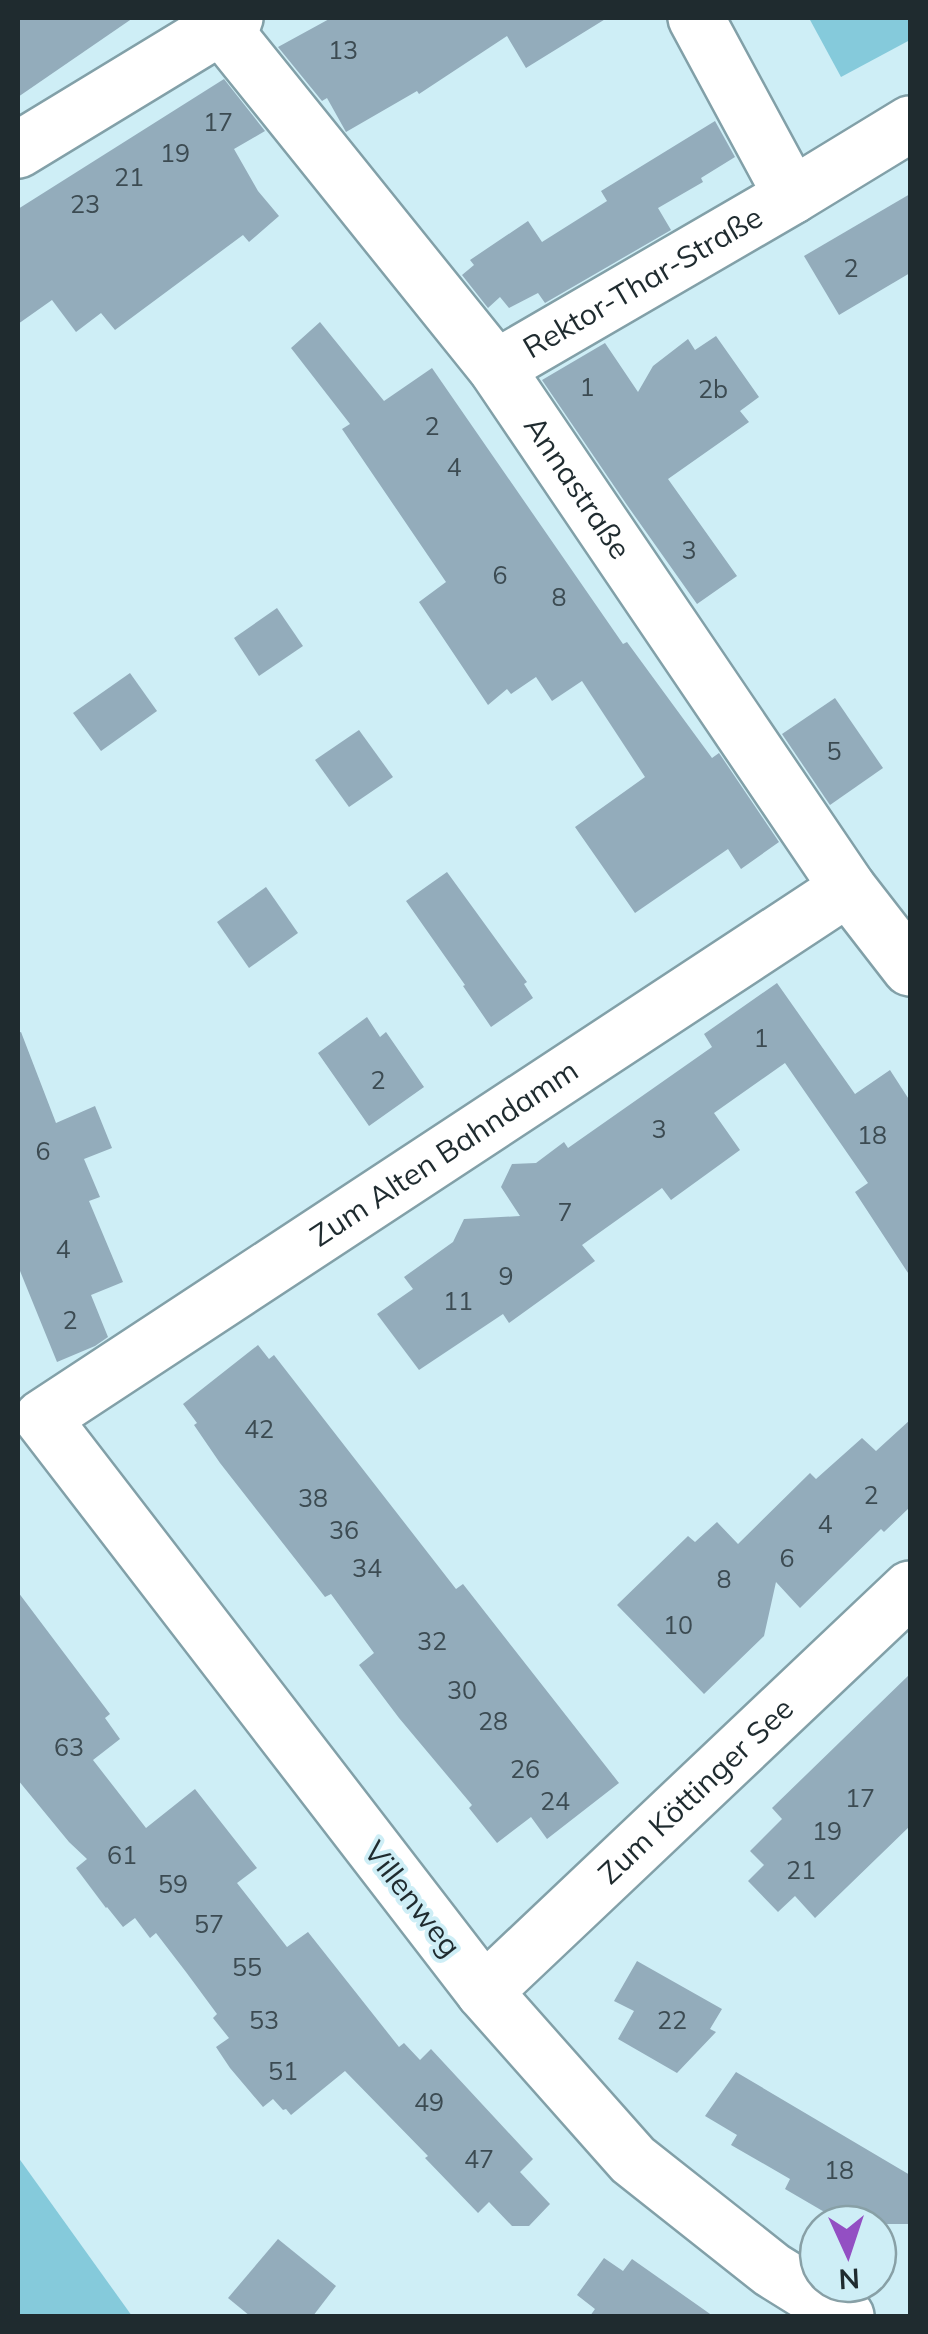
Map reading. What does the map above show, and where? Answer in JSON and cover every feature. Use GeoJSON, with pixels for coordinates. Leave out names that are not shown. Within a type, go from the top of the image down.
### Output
{"type":"FeatureCollection","features":[{"type":"Feature","properties":{"kind":"street","name":"Rektor-Thar-Straße"},"geometry":{"type":"LineString","coordinates":[[696,18],[792,196]]}},
{"type":"Feature","properties":{"kind":"street"},"geometry":{"type":"LineString","coordinates":[[18,150],[228,21]]}},
{"type":"Feature","properties":{"kind":"street","name":"Annastraße"},"geometry":{"type":"LineString","coordinates":[[228,21],[496,368],[848,888],[910,968]]}},
{"type":"Feature","properties":{"kind":"street","name":"Rektor-Thar-Straße"},"geometry":{"type":"LineString","coordinates":[[496,368],[910,124]]}},
{"type":"Feature","properties":{"kind":"street","name":"Zum Alten Bahndamm"},"geometry":{"type":"LineString","coordinates":[[42,1418],[848,888]]}},
{"type":"Feature","properties":{"kind":"street","name":"Villenweg"},"geometry":{"type":"LineString","coordinates":[[42,1418],[484,1992],[633,2160],[772,2270],[846,2316]]}},
{"type":"Feature","properties":{"kind":"street","name":"Zum Köttinger See"},"geometry":{"type":"LineString","coordinates":[[484,1992],[910,1589]]}},
{"type":"Feature","properties":{"kind":"shaded area"},"geometry":{"type":"Polygon","coordinates":[[[809,18],[910,18],[910,40],[841,77],[809,18]]]}},
{"type":"Feature","properties":{"kind":"shaded area"},"geometry":{"type":"Polygon","coordinates":[[[18,2157],[132,2316],[18,2316],[18,2157]]]}},
{"type":"Feature","properties":{"kind":"building"},"geometry":{"type":"Polygon","coordinates":[[[18,18],[133,18],[18,97],[18,18]]]}},
{"type":"Feature","properties":{"kind":"building"},"geometry":{"type":"Polygon","coordinates":[[[331,18],[607,18],[526,68],[507,36],[419,94],[417,91],[346,132],[327,98],[322,101],[278,47],[331,18]]]}},
{"type":"Feature","properties":{"kind":"building"},"geometry":{"type":"Polygon","coordinates":[[[224,79],[265,131],[234,149],[258,191],[279,216],[249,242],[243,235],[115,330],[101,313],[76,332],[52,300],[18,324],[18,209],[224,79]]]}},
{"type":"Feature","properties":{"kind":"building"},"geometry":{"type":"Polygon","coordinates":[[[715,121],[735,157],[701,178],[703,182],[658,208],[671,230],[545,303],[538,293],[509,308],[500,297],[488,308],[462,275],[474,265],[470,260],[528,221],[542,242],[607,201],[601,191],[715,121]]]}},
{"type":"Feature","properties":{"kind":"building"},"geometry":{"type":"Polygon","coordinates":[[[910,194],[910,273],[839,315],[804,256],[910,194]]]}},
{"type":"Feature","properties":{"kind":"building"},"geometry":{"type":"Polygon","coordinates":[[[320,322],[384,401],[432,368],[623,644],[627,642],[712,758],[719,753],[779,842],[741,869],[728,849],[635,913],[575,827],[645,777],[582,681],[552,701],[536,677],[511,694],[507,689],[488,705],[419,602],[446,582],[342,429],[350,424],[291,348],[320,322]]]}},
{"type":"Feature","properties":{"kind":"building"},"geometry":{"type":"Polygon","coordinates":[[[716,336],[759,397],[740,411],[749,422],[668,479],[737,576],[697,604],[542,380],[605,343],[638,392],[653,366],[688,339],[695,350],[716,336]]]}},
{"type":"Feature","properties":{"kind":"building"},"geometry":{"type":"Polygon","coordinates":[[[277,608],[303,646],[259,676],[234,638],[277,608]]]}},
{"type":"Feature","properties":{"kind":"building"},"geometry":{"type":"Polygon","coordinates":[[[130,673],[157,711],[101,751],[73,713],[130,673]]]}},
{"type":"Feature","properties":{"kind":"building"},"geometry":{"type":"Polygon","coordinates":[[[835,698],[883,768],[830,805],[782,734],[835,698]]]}},
{"type":"Feature","properties":{"kind":"building"},"geometry":{"type":"Polygon","coordinates":[[[359,730],[393,777],[349,807],[315,760],[359,730]]]}},
{"type":"Feature","properties":{"kind":"building"},"geometry":{"type":"Polygon","coordinates":[[[447,872],[527,982],[524,984],[533,998],[491,1027],[406,901],[447,872]]]}},
{"type":"Feature","properties":{"kind":"building"},"geometry":{"type":"Polygon","coordinates":[[[266,887],[298,933],[249,968],[217,922],[266,887]]]}},
{"type":"Feature","properties":{"kind":"building"},"geometry":{"type":"Polygon","coordinates":[[[777,983],[855,1094],[890,1070],[910,1101],[910,1276],[855,1192],[868,1183],[785,1063],[714,1113],[740,1150],[671,1200],[662,1188],[582,1245],[595,1261],[509,1323],[503,1314],[419,1370],[377,1314],[413,1289],[404,1277],[453,1242],[464,1219],[520,1216],[501,1187],[512,1164],[536,1163],[564,1142],[568,1148],[712,1047],[704,1034],[777,983]]]}},
{"type":"Feature","properties":{"kind":"building"},"geometry":{"type":"Polygon","coordinates":[[[367,1017],[380,1037],[386,1032],[424,1087],[369,1126],[318,1053],[367,1017]]]}},
{"type":"Feature","properties":{"kind":"building"},"geometry":{"type":"Polygon","coordinates":[[[21,1032],[56,1123],[95,1106],[112,1148],[84,1159],[100,1197],[89,1201],[123,1282],[91,1295],[108,1337],[57,1362],[18,1266],[21,1032]]]}},
{"type":"Feature","properties":{"kind":"building"},"geometry":{"type":"Polygon","coordinates":[[[258,1345],[269,1359],[274,1355],[456,1589],[463,1584],[619,1783],[547,1839],[531,1817],[497,1843],[469,1808],[472,1805],[359,1665],[374,1653],[331,1594],[325,1597],[194,1425],[197,1423],[183,1404],[258,1345]]]}},
{"type":"Feature","properties":{"kind":"building"},"geometry":{"type":"Polygon","coordinates":[[[910,1420],[910,1507],[884,1532],[881,1529],[800,1608],[776,1582],[764,1636],[704,1694],[617,1605],[688,1536],[695,1542],[717,1522],[738,1544],[810,1473],[816,1479],[862,1438],[876,1451],[910,1420]]]}},
{"type":"Feature","properties":{"kind":"building"},"geometry":{"type":"Polygon","coordinates":[[[18,1592],[110,1714],[105,1718],[120,1739],[93,1760],[146,1828],[195,1789],[257,1868],[237,1883],[287,1947],[308,1932],[399,2047],[404,2043],[420,2060],[431,2049],[533,2159],[520,2172],[550,2204],[529,2226],[512,2226],[489,2202],[478,2213],[345,2071],[291,2115],[273,2099],[263,2107],[230,2068],[216,2047],[229,2038],[213,2018],[217,2014],[156,1933],[150,1938],[135,1918],[123,1927],[106,1908],[76,1868],[87,1859],[18,1780],[18,1592]]]}},
{"type":"Feature","properties":{"kind":"building"},"geometry":{"type":"Polygon","coordinates":[[[910,1674],[910,1826],[815,1918],[795,1896],[778,1912],[748,1881],[764,1865],[750,1851],[782,1819],[772,1808],[910,1674]]]}},
{"type":"Feature","properties":{"kind":"building"},"geometry":{"type":"Polygon","coordinates":[[[637,1961],[722,2009],[710,2029],[716,2032],[677,2073],[618,2039],[634,2011],[614,2001],[637,1961]]]}},
{"type":"Feature","properties":{"kind":"building"},"geometry":{"type":"Polygon","coordinates":[[[736,2072],[910,2175],[910,2224],[898,2224],[898,2204],[811,2204],[785,2189],[790,2179],[731,2145],[737,2135],[705,2116],[736,2072]]]}},
{"type":"Feature","properties":{"kind":"building"},"geometry":{"type":"Polygon","coordinates":[[[278,2239],[336,2286],[313,2316],[250,2316],[228,2298],[278,2239]]]}},
{"type":"Feature","properties":{"kind":"building"},"geometry":{"type":"Polygon","coordinates":[[[604,2258],[623,2271],[632,2259],[713,2316],[590,2316],[595,2309],[577,2295],[604,2258]]]}}]}
